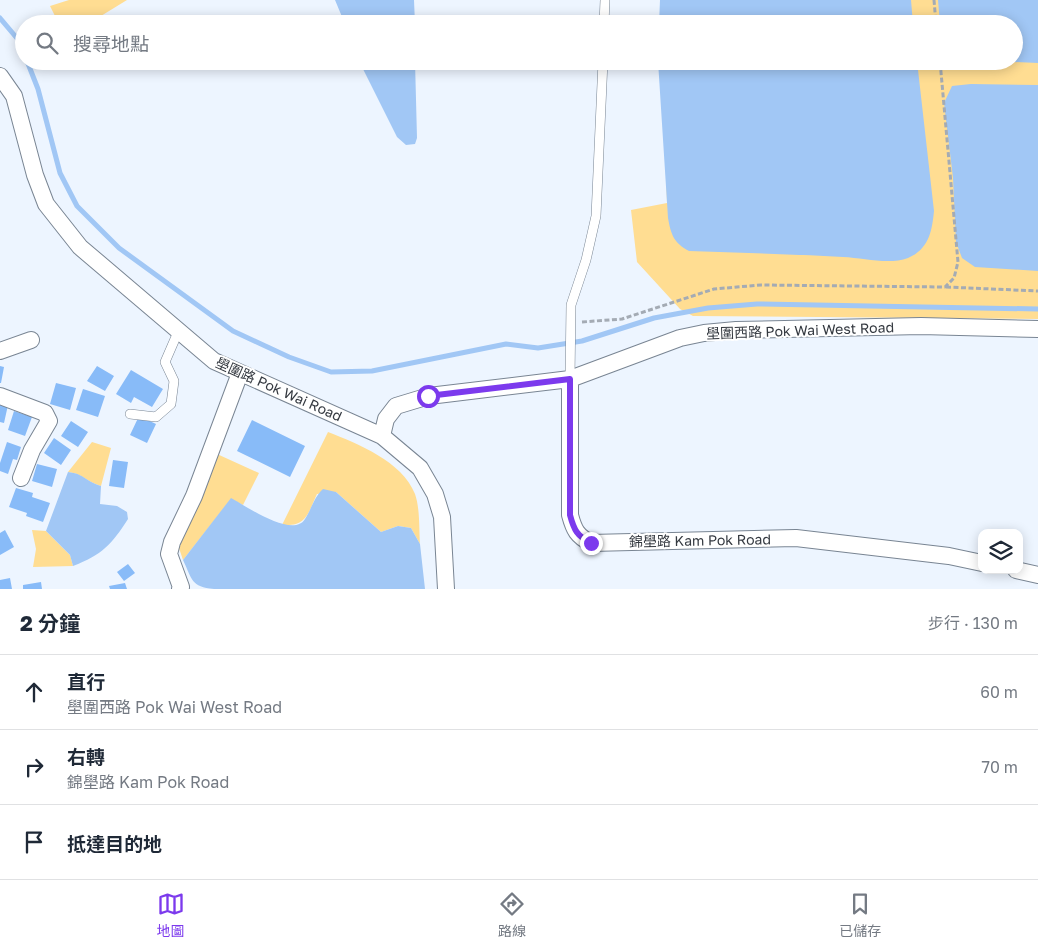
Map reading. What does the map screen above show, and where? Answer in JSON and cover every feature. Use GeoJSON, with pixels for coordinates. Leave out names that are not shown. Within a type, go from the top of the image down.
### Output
{"type":"FeatureCollection","features":[{"type":"Feature","properties":{"kind":"street","name":"壆圍路 Pok Wai Road"},"geometry":{"type":"LineString","coordinates":[[0,76],[14,96],[35,175],[46,204],[80,247],[214,361],[382,436],[420,468],[435,494],[442,517],[446,589]]}},
{"type":"Feature","properties":{"kind":"street","name":"壆圍西路 Pok Wai West Road"},"geometry":{"type":"LineString","coordinates":[[382,436],[386,420],[396,406],[428,396],[570,379],[680,338],[704,333],[736,330],[921,326],[1038,329]]}},
{"type":"Feature","properties":{"kind":"street"},"geometry":{"type":"LineString","coordinates":[[0,351],[31,340]]}},
{"type":"Feature","properties":{"kind":"street"},"geometry":{"type":"LineString","coordinates":[[180,589],[181,587],[169,554],[172,542],[194,496],[240,373]]}},
{"type":"Feature","properties":{"kind":"street","name":"錦壆路 Kam Pok Road"},"geometry":{"type":"LineString","coordinates":[[570,379],[570,515],[574,529],[591,543],[796,538],[949,556],[978,562]]}},
{"type":"Feature","properties":{"kind":"street"},"geometry":{"type":"LineString","coordinates":[[0,396],[45,413],[49,421],[32,450],[20,478]]}},
{"type":"Feature","properties":{"kind":"street"},"geometry":{"type":"LineString","coordinates":[[1023,571],[1038,574]]}},
{"type":"Feature","properties":{"kind":"lane"},"geometry":{"type":"LineString","coordinates":[[604,15],[605,0]]}},
{"type":"Feature","properties":{"kind":"lane"},"geometry":{"type":"LineString","coordinates":[[570,379],[572,306],[586,260],[596,216],[603,70]]}},
{"type":"Feature","properties":{"kind":"lane"},"geometry":{"type":"LineString","coordinates":[[130,414],[156,416],[172,404],[174,381],[165,362],[178,332]]}},
{"type":"Feature","properties":{"kind":"path"},"geometry":{"type":"LineString","coordinates":[[934,0],[935,15]]}},
{"type":"Feature","properties":{"kind":"path"},"geometry":{"type":"LineString","coordinates":[[941,70],[958,262],[954,278],[945,287]]}},
{"type":"Feature","properties":{"kind":"path"},"geometry":{"type":"LineString","coordinates":[[571,326],[622,319],[714,289],[760,285],[945,287],[1038,291]]}},
{"type":"Feature","properties":{"kind":"shaded area"},"geometry":{"type":"Polygon","coordinates":[[[69,0],[127,0],[103,15],[54,15],[50,6],[69,0]]]}},
{"type":"Feature","properties":{"kind":"shaded area"},"geometry":{"type":"Polygon","coordinates":[[[660,0],[1038,0],[1038,319],[693,316],[680,309],[637,262],[631,210],[667,203],[662,70],[1023,70],[1023,15],[661,15],[660,0]]]}},
{"type":"Feature","properties":{"kind":"shaded area"},"geometry":{"type":"Polygon","coordinates":[[[328,432],[378,455],[390,463],[409,482],[418,506],[420,544],[411,528],[398,526],[381,532],[336,492],[317,494],[309,513],[302,521],[297,524],[282,525],[328,432]]]}},
{"type":"Feature","properties":{"kind":"shaded area"},"geometry":{"type":"Polygon","coordinates":[[[92,442],[111,448],[101,486],[78,474],[68,472],[92,442]]]}},
{"type":"Feature","properties":{"kind":"shaded area"},"geometry":{"type":"Polygon","coordinates":[[[217,454],[259,473],[243,505],[231,499],[183,560],[178,545],[217,454]]]}},
{"type":"Feature","properties":{"kind":"shaded area"},"geometry":{"type":"Polygon","coordinates":[[[32,530],[46,531],[70,555],[73,566],[33,567],[36,549],[32,530]]]}},
{"type":"Feature","properties":{"kind":"water"},"geometry":{"type":"Polygon","coordinates":[[[335,0],[414,0],[415,15],[341,15],[335,0]]]}},
{"type":"Feature","properties":{"kind":"water"},"geometry":{"type":"Polygon","coordinates":[[[660,0],[911,0],[912,15],[659,15],[660,0]]]}},
{"type":"Feature","properties":{"kind":"water"},"geometry":{"type":"Polygon","coordinates":[[[938,0],[1038,0],[1038,63],[1023,62],[1023,15],[939,15],[938,0]]]}},
{"type":"Feature","properties":{"kind":"water"},"geometry":{"type":"Polygon","coordinates":[[[364,70],[415,70],[417,138],[415,144],[406,145],[397,137],[364,70]]]}},
{"type":"Feature","properties":{"kind":"water"},"geometry":{"type":"Polygon","coordinates":[[[659,70],[918,70],[934,211],[928,239],[921,250],[915,254],[908,258],[893,261],[824,256],[689,251],[674,238],[668,218],[659,70]]]}},
{"type":"Feature","properties":{"kind":"water"},"geometry":{"type":"Polygon","coordinates":[[[971,84],[1038,85],[1038,271],[975,267],[962,258],[956,242],[953,178],[944,103],[952,86],[971,84]]]}},
{"type":"Feature","properties":{"kind":"water"},"geometry":{"type":"Polygon","coordinates":[[[68,472],[78,474],[101,486],[100,504],[117,506],[127,512],[128,519],[105,548],[92,558],[73,566],[70,555],[46,531],[68,472]]]}},
{"type":"Feature","properties":{"kind":"water"},"geometry":{"type":"Polygon","coordinates":[[[323,489],[336,492],[381,532],[398,526],[411,528],[420,544],[425,589],[214,589],[206,588],[193,581],[183,560],[231,498],[269,519],[290,525],[299,524],[305,519],[315,499],[323,489]]]}},
{"type":"Feature","properties":{"kind":"building"},"geometry":{"type":"Polygon","coordinates":[[[0,366],[4,367],[1,383],[0,383],[0,366]]]}},
{"type":"Feature","properties":{"kind":"building"},"geometry":{"type":"Polygon","coordinates":[[[97,366],[114,376],[105,391],[87,381],[97,366]]]}},
{"type":"Feature","properties":{"kind":"building"},"geometry":{"type":"Polygon","coordinates":[[[131,370],[163,389],[152,407],[134,397],[131,403],[116,394],[131,370]]]}},
{"type":"Feature","properties":{"kind":"building"},"geometry":{"type":"Polygon","coordinates":[[[56,383],[76,388],[70,410],[50,404],[56,383]]]}},
{"type":"Feature","properties":{"kind":"building"},"geometry":{"type":"Polygon","coordinates":[[[83,389],[105,396],[98,417],[76,410],[83,389]]]}},
{"type":"Feature","properties":{"kind":"building"},"geometry":{"type":"Polygon","coordinates":[[[0,404],[8,405],[4,423],[0,422],[0,404]]]}},
{"type":"Feature","properties":{"kind":"building"},"geometry":{"type":"Polygon","coordinates":[[[14,411],[32,417],[25,436],[8,430],[14,411]]]}},
{"type":"Feature","properties":{"kind":"building"},"geometry":{"type":"Polygon","coordinates":[[[139,416],[156,424],[147,443],[130,435],[139,416]]]}},
{"type":"Feature","properties":{"kind":"building"},"geometry":{"type":"Polygon","coordinates":[[[252,420],[305,446],[290,477],[237,451],[252,420]]]}},
{"type":"Feature","properties":{"kind":"building"},"geometry":{"type":"Polygon","coordinates":[[[71,421],[88,432],[78,447],[61,436],[71,421]]]}},
{"type":"Feature","properties":{"kind":"building"},"geometry":{"type":"Polygon","coordinates":[[[54,438],[71,450],[61,465],[44,453],[54,438]]]}},
{"type":"Feature","properties":{"kind":"building"},"geometry":{"type":"Polygon","coordinates":[[[7,442],[21,447],[17,460],[13,459],[8,474],[0,471],[0,463],[7,442]]]}},
{"type":"Feature","properties":{"kind":"building"},"geometry":{"type":"Polygon","coordinates":[[[113,460],[128,462],[124,488],[109,486],[113,460]]]}},
{"type":"Feature","properties":{"kind":"building"},"geometry":{"type":"Polygon","coordinates":[[[37,464],[57,469],[52,487],[32,481],[37,464]]]}},
{"type":"Feature","properties":{"kind":"building"},"geometry":{"type":"Polygon","coordinates":[[[16,488],[33,493],[32,497],[50,503],[43,522],[26,516],[27,513],[9,507],[16,488]]]}},
{"type":"Feature","properties":{"kind":"building"},"geometry":{"type":"Polygon","coordinates":[[[5,530],[14,547],[0,555],[0,533],[5,530]]]}},
{"type":"Feature","properties":{"kind":"building"},"geometry":{"type":"Polygon","coordinates":[[[128,564],[135,573],[124,581],[117,572],[128,564]]]}},
{"type":"Feature","properties":{"kind":"building"},"geometry":{"type":"Polygon","coordinates":[[[10,578],[12,589],[0,589],[0,580],[10,578]]]}},
{"type":"Feature","properties":{"kind":"building"},"geometry":{"type":"Polygon","coordinates":[[[41,582],[42,589],[23,589],[23,585],[41,582]]]}},
{"type":"Feature","properties":{"kind":"building"},"geometry":{"type":"Polygon","coordinates":[[[125,583],[127,589],[110,589],[109,586],[125,583]]]}},
{"type":"Feature","properties":{"kind":"waterway"},"geometry":{"type":"LineString","coordinates":[[0,18],[15,36]]}},
{"type":"Feature","properties":{"kind":"waterway"},"geometry":{"type":"LineString","coordinates":[[31,70],[38,89],[60,173],[77,206],[119,248],[233,331],[289,357],[331,372],[372,371],[506,344],[538,348],[582,341],[654,318],[708,308],[757,304],[1038,309]]}},
{"type":"Feature","properties":{"kind":"route"},"geometry":{"type":"LineString","coordinates":[[428,396],[570,379],[570,515],[574,529],[580,538],[591,543]]}}]}
